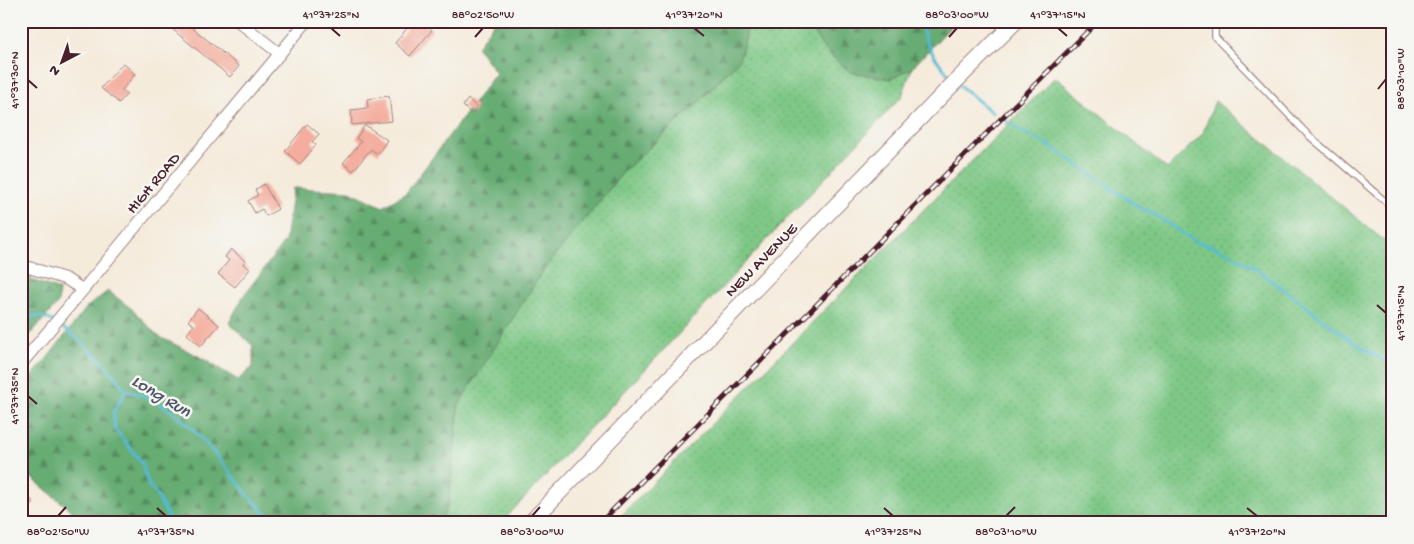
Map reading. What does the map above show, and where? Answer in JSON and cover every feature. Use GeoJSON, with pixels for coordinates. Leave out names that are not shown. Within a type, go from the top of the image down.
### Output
{"type":"FeatureCollection","features":[{"type":"Feature","properties":{"kind":"main road","name":"NEW AVENUE"},"geometry":{"type":"LineString","coordinates":[[530,523],[1016,21]]}},
{"type":"Feature","properties":{"kind":"street"},"geometry":{"type":"LineString","coordinates":[[238,21],[280,54]]}},
{"type":"Feature","properties":{"kind":"street","name":"HIGH ROAD"},"geometry":{"type":"LineString","coordinates":[[24,362],[307,21]]}},
{"type":"Feature","properties":{"kind":"street"},"geometry":{"type":"LineString","coordinates":[[21,265],[66,279],[83,290]]}},
{"type":"Feature","properties":{"kind":"lane"},"geometry":{"type":"LineString","coordinates":[[1215,21],[1215,36],[1308,136],[1393,208]]}},
{"type":"Feature","properties":{"kind":"green space"},"geometry":{"type":"Polygon","coordinates":[[[495,21],[748,21],[739,60],[696,105],[624,171],[542,272],[459,404],[449,503],[440,523],[86,523],[21,469],[21,388],[45,361],[87,307],[108,291],[132,309],[158,336],[200,357],[238,380],[253,367],[253,346],[229,323],[244,295],[285,241],[293,188],[350,191],[383,207],[406,193],[496,73],[477,47],[495,21]]]}},
{"type":"Feature","properties":{"kind":"green space"},"geometry":{"type":"Polygon","coordinates":[[[748,21],[807,21],[824,49],[890,79],[912,68],[902,96],[501,523],[439,523],[449,497],[459,404],[542,272],[624,171],[696,105],[739,60],[748,21]]]}},
{"type":"Feature","properties":{"kind":"green space"},"geometry":{"type":"Polygon","coordinates":[[[807,21],[956,21],[912,68],[890,79],[850,72],[824,49],[807,21]]]}},
{"type":"Feature","properties":{"kind":"green space"},"geometry":{"type":"Polygon","coordinates":[[[1055,77],[1167,169],[1203,133],[1215,101],[1393,248],[1393,523],[614,523],[1055,77]]]}},
{"type":"Feature","properties":{"kind":"green space"},"geometry":{"type":"Polygon","coordinates":[[[21,276],[59,290],[58,303],[21,345],[21,276]]]}},
{"type":"Feature","properties":{"kind":"building"},"geometry":{"type":"Polygon","coordinates":[[[176,21],[184,21],[239,66],[230,77],[171,28],[176,21]]]}},
{"type":"Feature","properties":{"kind":"building"},"geometry":{"type":"Polygon","coordinates":[[[413,21],[421,21],[432,30],[410,56],[395,43],[413,21]]]}},
{"type":"Feature","properties":{"kind":"building"},"geometry":{"type":"Polygon","coordinates":[[[123,63],[135,74],[122,90],[127,94],[119,103],[101,88],[123,63]]]}},
{"type":"Feature","properties":{"kind":"building"},"geometry":{"type":"Polygon","coordinates":[[[389,96],[392,121],[352,125],[351,110],[368,108],[367,99],[389,96]]]}},
{"type":"Feature","properties":{"kind":"building"},"geometry":{"type":"Polygon","coordinates":[[[468,99],[477,107],[472,114],[463,106],[468,99]]]}},
{"type":"Feature","properties":{"kind":"building"},"geometry":{"type":"Polygon","coordinates":[[[307,124],[319,134],[312,142],[316,145],[300,164],[285,151],[307,124]]]}},
{"type":"Feature","properties":{"kind":"building"},"geometry":{"type":"Polygon","coordinates":[[[365,125],[387,140],[378,154],[371,149],[353,171],[343,163],[361,142],[356,138],[365,125]]]}},
{"type":"Feature","properties":{"kind":"building"},"geometry":{"type":"Polygon","coordinates":[[[264,184],[278,209],[266,216],[262,209],[255,213],[248,201],[258,195],[255,190],[264,184]]]}},
{"type":"Feature","properties":{"kind":"building"},"geometry":{"type":"Polygon","coordinates":[[[231,249],[245,261],[243,264],[250,269],[235,287],[218,274],[229,260],[225,257],[231,249]]]}},
{"type":"Feature","properties":{"kind":"building"},"geometry":{"type":"Polygon","coordinates":[[[198,308],[219,325],[201,346],[187,334],[194,325],[188,321],[198,308]]]}},
{"type":"Feature","properties":{"kind":"building"},"geometry":{"type":"Polygon","coordinates":[[[21,491],[34,502],[21,517],[21,491]]]}},
{"type":"Feature","properties":{"kind":"waterway"},"geometry":{"type":"LineString","coordinates":[[922,21],[928,45],[952,79]]}},
{"type":"Feature","properties":{"kind":"waterway"},"geometry":{"type":"LineString","coordinates":[[959,85],[993,113]]}},
{"type":"Feature","properties":{"kind":"waterway"},"geometry":{"type":"LineString","coordinates":[[1007,122],[1047,144],[1143,210],[1149,211],[1196,242],[1210,245],[1250,265],[1344,335],[1393,365]]}},
{"type":"Feature","properties":{"kind":"waterway","name":"Long Run"},"geometry":{"type":"LineString","coordinates":[[21,318],[35,316],[45,318],[67,331],[102,362],[125,391]]}},
{"type":"Feature","properties":{"kind":"waterway","name":"Long Run"},"geometry":{"type":"LineString","coordinates":[[125,391],[144,396],[162,405],[179,417],[209,447],[248,495],[274,523]]}},
{"type":"Feature","properties":{"kind":"waterway"},"geometry":{"type":"LineString","coordinates":[[125,391],[113,412],[115,429],[142,463],[148,484],[156,494],[171,523]]}},
{"type":"Feature","properties":{"kind":"railway"},"geometry":{"type":"LineString","coordinates":[[600,523],[1098,21]]}}]}
